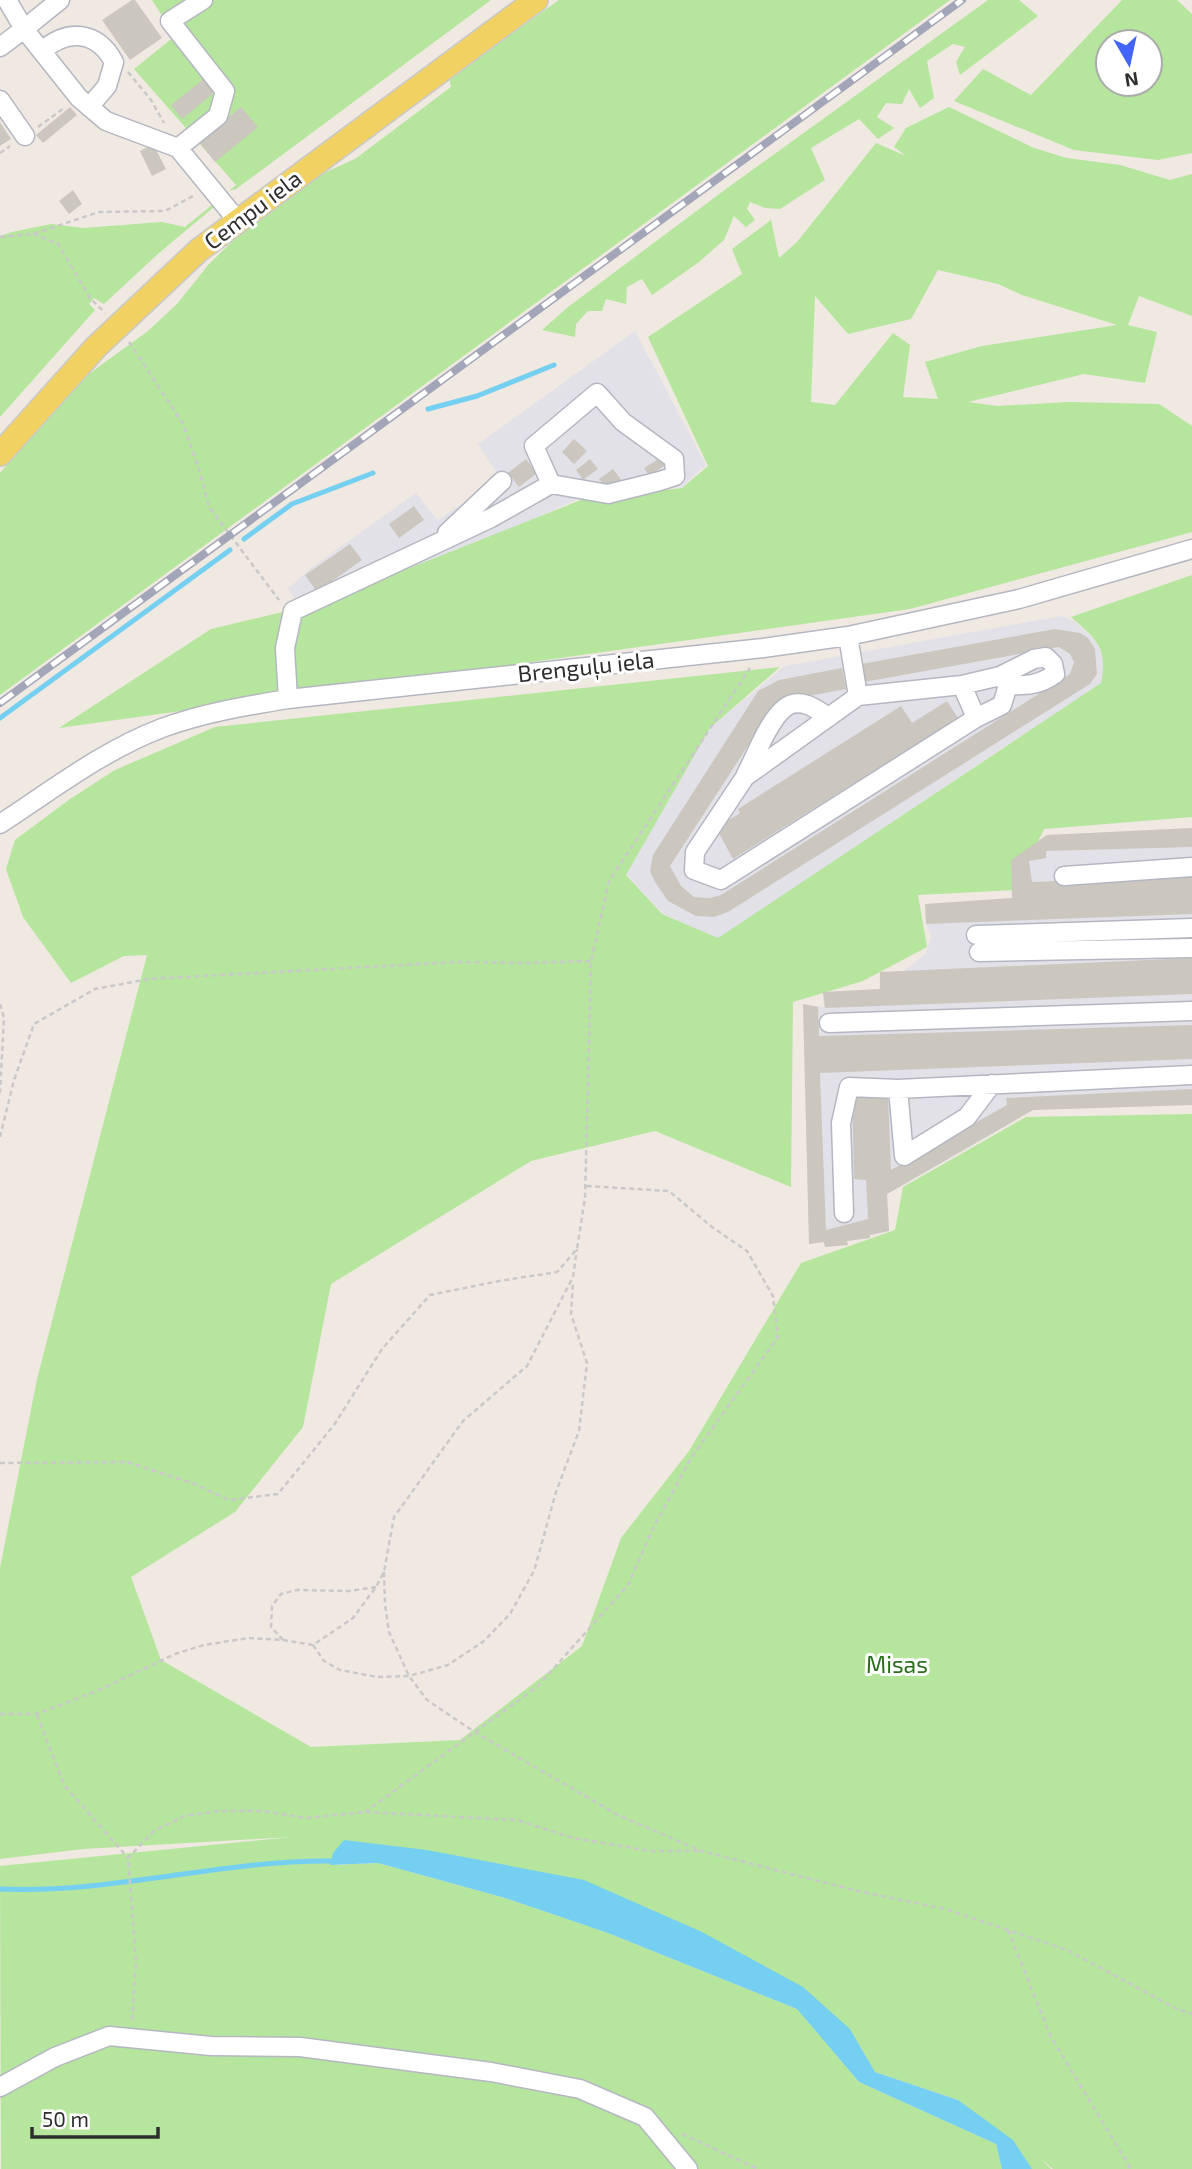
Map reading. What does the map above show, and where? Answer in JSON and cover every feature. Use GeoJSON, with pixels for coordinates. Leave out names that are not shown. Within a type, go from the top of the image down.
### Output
{"type":"FeatureCollection","features":[{"type":"Feature","properties":{"kind":"main road","name":"Cempu iela"},"geometry":{"type":"LineString","coordinates":[[0,454],[118,325],[199,250],[536,0]]}},
{"type":"Feature","properties":{"kind":"street"},"geometry":{"type":"LineString","coordinates":[[7,0],[24,29],[53,67],[89,107],[106,121],[178,148],[237,220]]}},
{"type":"Feature","properties":{"kind":"street"},"geometry":{"type":"LineString","coordinates":[[0,47],[60,0]]}},
{"type":"Feature","properties":{"kind":"street"},"geometry":{"type":"LineString","coordinates":[[178,148],[218,116],[225,91],[170,21],[203,0]]}},
{"type":"Feature","properties":{"kind":"street"},"geometry":{"type":"LineString","coordinates":[[43,51],[54,40],[71,35],[94,38],[110,53],[114,62],[107,86],[89,107]]}},
{"type":"Feature","properties":{"kind":"street"},"geometry":{"type":"LineString","coordinates":[[0,100],[25,136]]}},
{"type":"Feature","properties":{"kind":"street"},"geometry":{"type":"LineString","coordinates":[[288,699],[285,648],[293,611],[491,518],[551,484],[608,494],[675,476],[674,459],[622,422],[597,393],[534,446],[551,484]]}},
{"type":"Feature","properties":{"kind":"street"},"geometry":{"type":"LineString","coordinates":[[434,545],[502,481]]}},
{"type":"Feature","properties":{"kind":"street","name":"Brenguļu iela"},"geometry":{"type":"LineString","coordinates":[[0,824],[104,756],[160,729],[214,712],[288,699],[763,648],[848,636],[1019,598],[1192,549]]}},
{"type":"Feature","properties":{"kind":"street"},"geometry":{"type":"LineString","coordinates":[[848,636],[858,696]]}},
{"type":"Feature","properties":{"kind":"street"},"geometry":{"type":"LineString","coordinates":[[745,777],[829,717],[858,696],[1004,680],[1002,705],[976,718],[721,880],[694,870],[695,852],[745,777],[775,718],[792,704],[808,705],[829,717]]}},
{"type":"Feature","properties":{"kind":"street"},"geometry":{"type":"LineString","coordinates":[[962,685],[976,718]]}},
{"type":"Feature","properties":{"kind":"street"},"geometry":{"type":"LineString","coordinates":[[1064,876],[1192,867]]}},
{"type":"Feature","properties":{"kind":"street"},"geometry":{"type":"LineString","coordinates":[[1192,928],[977,944],[1192,948]]}},
{"type":"Feature","properties":{"kind":"street"},"geometry":{"type":"LineString","coordinates":[[830,1023],[1192,1011]]}},
{"type":"Feature","properties":{"kind":"street"},"geometry":{"type":"LineString","coordinates":[[844,1213],[841,1123],[849,1087],[898,1089],[1192,1075]]}},
{"type":"Feature","properties":{"kind":"street"},"geometry":{"type":"LineString","coordinates":[[898,1089],[904,1156],[967,1117],[992,1084]]}},
{"type":"Feature","properties":{"kind":"street"},"geometry":{"type":"LineString","coordinates":[[0,2087],[55,2057],[109,2036],[211,2046],[300,2047],[491,2073],[580,2089],[645,2117],[688,2169]]}},
{"type":"Feature","properties":{"kind":"path"},"geometry":{"type":"LineString","coordinates":[[125,67],[150,100],[178,148]]}},
{"type":"Feature","properties":{"kind":"path"},"geometry":{"type":"LineString","coordinates":[[0,237],[33,234],[99,212],[165,211],[211,187]]}},
{"type":"Feature","properties":{"kind":"path"},"geometry":{"type":"LineString","coordinates":[[33,234],[58,244],[90,298],[118,325],[183,424],[209,507],[281,603]]}},
{"type":"Feature","properties":{"kind":"path"},"geometry":{"type":"LineString","coordinates":[[313,1645],[324,1661],[340,1670],[377,1677],[409,1676],[448,1665],[484,1641],[510,1614],[534,1571],[556,1492],[579,1431],[587,1363],[570,1314],[586,1186],[591,961],[610,881],[763,648]]}},
{"type":"Feature","properties":{"kind":"path"},"geometry":{"type":"LineString","coordinates":[[0,1137],[14,1080],[34,1024],[94,989],[149,979],[276,971],[457,962],[591,961]]}},
{"type":"Feature","properties":{"kind":"path"},"geometry":{"type":"LineString","coordinates":[[0,1004],[4,1018],[0,1093]]}},
{"type":"Feature","properties":{"kind":"path"},"geometry":{"type":"LineString","coordinates":[[365,1812],[537,1688],[628,1586],[654,1526],[691,1458],[778,1337],[773,1296],[747,1251],[712,1227],[669,1191],[586,1186]]}},
{"type":"Feature","properties":{"kind":"path"},"geometry":{"type":"LineString","coordinates":[[0,1463],[127,1462],[192,1483],[229,1500],[278,1494],[334,1425],[382,1349],[430,1295],[557,1272],[577,1250]]}},
{"type":"Feature","properties":{"kind":"path"},"geometry":{"type":"LineString","coordinates":[[573,1277],[527,1366],[463,1420],[394,1517],[384,1572],[385,1604],[390,1632],[409,1676],[427,1700],[476,1732],[618,1815],[702,1851],[858,1891],[945,1909],[1067,1950],[1177,2009],[1192,2014]]}},
{"type":"Feature","properties":{"kind":"path"},"geometry":{"type":"LineString","coordinates":[[0,1714],[37,1714],[99,1690],[175,1654],[204,1645],[248,1638],[313,1645],[353,1618],[384,1572]]}},
{"type":"Feature","properties":{"kind":"path"},"geometry":{"type":"LineString","coordinates":[[283,1640],[271,1628],[272,1606],[281,1594],[297,1590],[349,1591],[376,1587]]}},
{"type":"Feature","properties":{"kind":"path"},"geometry":{"type":"LineString","coordinates":[[37,1714],[64,1785],[128,1858],[136,1962],[132,2024]]}},
{"type":"Feature","properties":{"kind":"path"},"geometry":{"type":"LineString","coordinates":[[128,1858],[154,1831],[184,1816],[219,1811],[263,1811],[306,1818],[365,1812],[517,1820],[573,1839],[651,1852],[702,1851]]}},
{"type":"Feature","properties":{"kind":"path"},"geometry":{"type":"LineString","coordinates":[[1008,1930],[1051,2037],[1130,2169]]}},
{"type":"Feature","properties":{"kind":"path"},"geometry":{"type":"LineString","coordinates":[[682,2134],[758,2169]]}},
{"type":"Feature","properties":{"kind":"shaded area"},"geometry":{"type":"Polygon","coordinates":[[[635,331],[706,465],[682,487],[580,498],[362,597],[304,610],[288,589],[312,567],[416,493],[438,520],[500,478],[478,444],[635,331]]]}},
{"type":"Feature","properties":{"kind":"shaded area"},"geometry":{"type":"Polygon","coordinates":[[[1061,616],[1074,621],[1096,641],[1105,663],[1101,684],[718,940],[662,913],[626,874],[709,729],[785,666],[1061,616]]]}},
{"type":"Feature","properties":{"kind":"shaded area"},"geometry":{"type":"Polygon","coordinates":[[[1192,828],[1192,1105],[1033,1110],[888,1194],[889,1231],[871,1235],[870,1238],[847,1241],[848,1245],[825,1247],[824,1242],[809,1244],[803,1004],[824,1007],[823,992],[879,989],[880,972],[904,971],[926,953],[931,936],[926,924],[925,904],[1012,898],[1011,860],[1047,835],[1192,828]]]}},
{"type":"Feature","properties":{"kind":"green space"},"geometry":{"type":"Polygon","coordinates":[[[152,0],[491,0],[236,189],[229,191],[236,185],[134,69],[175,36],[152,0]]]}},
{"type":"Feature","properties":{"kind":"green space"},"geometry":{"type":"Polygon","coordinates":[[[559,0],[950,0],[0,695],[0,473],[54,408],[86,376],[148,331],[177,304],[209,264],[239,235],[324,173],[355,159],[451,87],[449,78],[559,0]]]}},
{"type":"Feature","properties":{"kind":"green space"},"geometry":{"type":"Polygon","coordinates":[[[988,0],[1019,0],[1038,16],[960,75],[956,62],[965,47],[953,44],[927,61],[934,98],[920,108],[909,89],[902,104],[886,103],[877,117],[894,128],[878,139],[859,119],[811,148],[825,180],[780,209],[765,208],[750,202],[747,209],[755,220],[746,227],[734,216],[724,240],[699,262],[652,295],[642,279],[627,287],[626,304],[606,299],[602,311],[588,311],[576,324],[575,337],[542,330],[568,307],[730,186],[988,0]]]}},
{"type":"Feature","properties":{"kind":"green space"},"geometry":{"type":"Polygon","coordinates":[[[1122,0],[1177,0],[1192,14],[1192,153],[1158,160],[1074,150],[954,101],[983,69],[1031,95],[1094,29],[1094,98],[1164,98],[1164,28],[1095,28],[1122,0]]]}},
{"type":"Feature","properties":{"kind":"green space"},"geometry":{"type":"Polygon","coordinates":[[[949,107],[1034,148],[1067,158],[1120,165],[1170,180],[1192,174],[1192,316],[1139,296],[1128,325],[1157,332],[1145,383],[1084,374],[968,402],[997,406],[1069,402],[1159,404],[1192,426],[1192,532],[910,609],[59,728],[211,629],[321,603],[581,500],[682,488],[708,466],[648,337],[742,274],[732,249],[771,220],[779,258],[797,242],[876,143],[906,156],[894,147],[906,128],[949,107]],[[938,270],[911,319],[848,334],[815,296],[811,402],[835,405],[893,333],[910,345],[903,397],[938,399],[925,362],[982,346],[1117,325],[1022,295],[998,284],[938,270]]]}},
{"type":"Feature","properties":{"kind":"green space"},"geometry":{"type":"Polygon","coordinates":[[[213,204],[214,207],[104,304],[94,298],[89,304],[95,310],[0,417],[0,236],[51,224],[83,228],[162,222],[185,227],[213,204]]]}},
{"type":"Feature","properties":{"kind":"green space","name":"Misas"},"geometry":{"type":"Polygon","coordinates":[[[1192,575],[1192,817],[1044,829],[1015,890],[918,895],[927,947],[863,981],[793,1002],[791,1187],[655,1131],[531,1161],[331,1284],[303,1427],[235,1512],[131,1577],[161,1660],[311,1747],[460,1740],[582,1646],[621,1538],[689,1451],[801,1263],[895,1230],[903,1187],[1026,1117],[1192,1114],[1192,2169],[1053,2169],[1041,2159],[1051,2169],[1032,2169],[958,2100],[875,2072],[850,2029],[427,1850],[331,1865],[378,1863],[505,1898],[608,1933],[797,2009],[859,2082],[996,2144],[1002,2169],[1,2169],[0,1866],[292,1837],[83,1849],[0,1859],[0,1568],[37,1379],[147,955],[124,956],[71,983],[23,917],[6,869],[15,840],[115,770],[215,727],[780,667],[710,728],[626,875],[662,914],[718,938],[1101,683],[1103,661],[1098,645],[1071,617],[1192,575]]]}},
{"type":"Feature","properties":{"kind":"water"},"geometry":{"type":"Polygon","coordinates":[[[344,1840],[427,1850],[584,1880],[702,1932],[803,1987],[850,2029],[875,2072],[958,2100],[1013,2140],[1032,2169],[1002,2169],[996,2144],[859,2082],[797,2009],[608,1933],[505,1898],[378,1863],[330,1865],[333,1853],[344,1840]]]}},
{"type":"Feature","properties":{"kind":"building"},"geometry":{"type":"Polygon","coordinates":[[[135,0],[162,38],[130,60],[102,20],[135,0]]]}},
{"type":"Feature","properties":{"kind":"building"},"geometry":{"type":"Polygon","coordinates":[[[210,74],[221,87],[182,119],[171,105],[210,74]]]}},
{"type":"Feature","properties":{"kind":"building"},"geometry":{"type":"Polygon","coordinates":[[[70,107],[77,115],[43,143],[36,135],[70,107]]]}},
{"type":"Feature","properties":{"kind":"building"},"geometry":{"type":"Polygon","coordinates":[[[241,107],[258,127],[215,162],[199,142],[241,107]]]}},
{"type":"Feature","properties":{"kind":"building"},"geometry":{"type":"Polygon","coordinates":[[[0,122],[11,139],[0,146],[0,122]]]}},
{"type":"Feature","properties":{"kind":"building"},"geometry":{"type":"Polygon","coordinates":[[[153,144],[166,169],[152,176],[140,151],[153,144]]]}},
{"type":"Feature","properties":{"kind":"building"},"geometry":{"type":"Polygon","coordinates":[[[73,190],[82,204],[69,214],[59,201],[73,190]]]}},
{"type":"Feature","properties":{"kind":"building"},"geometry":{"type":"Polygon","coordinates":[[[574,439],[587,451],[574,464],[562,452],[574,439]]]}},
{"type":"Feature","properties":{"kind":"building"},"geometry":{"type":"Polygon","coordinates":[[[660,458],[665,465],[650,476],[644,468],[660,458]]]}},
{"type":"Feature","properties":{"kind":"building"},"geometry":{"type":"Polygon","coordinates":[[[526,459],[537,473],[519,487],[508,473],[526,459]]]}},
{"type":"Feature","properties":{"kind":"building"},"geometry":{"type":"Polygon","coordinates":[[[590,459],[598,469],[583,480],[576,470],[590,459]]]}},
{"type":"Feature","properties":{"kind":"building"},"geometry":{"type":"Polygon","coordinates":[[[613,469],[623,482],[609,492],[599,479],[613,469]]]}},
{"type":"Feature","properties":{"kind":"building"},"geometry":{"type":"Polygon","coordinates":[[[414,506],[424,520],[399,538],[389,524],[414,506]]]}},
{"type":"Feature","properties":{"kind":"building"},"geometry":{"type":"Polygon","coordinates":[[[350,544],[362,560],[317,592],[305,575],[350,544]]]}},
{"type":"Feature","properties":{"kind":"building"},"geometry":{"type":"Polygon","coordinates":[[[1055,629],[1080,633],[1088,638],[1095,649],[1097,674],[1090,684],[728,912],[714,917],[696,916],[668,901],[655,882],[650,871],[653,855],[758,691],[779,680],[842,668],[846,689],[783,701],[768,715],[670,866],[681,886],[694,897],[710,898],[721,895],[1070,674],[1074,662],[1070,654],[1059,647],[864,682],[861,664],[1055,629]]]}},
{"type":"Feature","properties":{"kind":"building"},"geometry":{"type":"Polygon","coordinates":[[[947,701],[958,718],[733,859],[716,828],[740,813],[738,809],[901,706],[912,723],[947,701]]]}},
{"type":"Feature","properties":{"kind":"building"},"geometry":{"type":"Polygon","coordinates":[[[1192,828],[1192,847],[1046,851],[1046,858],[1029,861],[1032,882],[1192,875],[1192,914],[926,924],[925,904],[1012,898],[1011,860],[1047,835],[1192,828]]]}},
{"type":"Feature","properties":{"kind":"building"},"geometry":{"type":"Polygon","coordinates":[[[1192,958],[1192,994],[825,1008],[823,992],[880,989],[880,972],[1192,958]]]}},
{"type":"Feature","properties":{"kind":"building"},"geometry":{"type":"Polygon","coordinates":[[[803,1004],[818,1007],[819,1036],[1192,1025],[1192,1059],[820,1073],[826,1230],[868,1219],[866,1180],[854,1179],[852,1096],[888,1096],[891,1170],[1007,1105],[1006,1098],[1192,1089],[1192,1105],[1033,1110],[887,1194],[889,1231],[870,1235],[870,1238],[847,1241],[848,1245],[825,1247],[824,1242],[809,1244],[803,1004]]]}},
{"type":"Feature","properties":{"kind":"waterway"},"geometry":{"type":"LineString","coordinates":[[428,409],[477,396],[554,365]]}},
{"type":"Feature","properties":{"kind":"waterway"},"geometry":{"type":"LineString","coordinates":[[244,539],[292,504],[373,473]]}},
{"type":"Feature","properties":{"kind":"waterway"},"geometry":{"type":"LineString","coordinates":[[0,718],[230,550]]}},
{"type":"Feature","properties":{"kind":"waterway"},"geometry":{"type":"LineString","coordinates":[[0,1889],[83,1887],[248,1866],[331,1861]]}},
{"type":"Feature","properties":{"kind":"railway"},"geometry":{"type":"LineString","coordinates":[[0,703],[962,0]]}}]}
